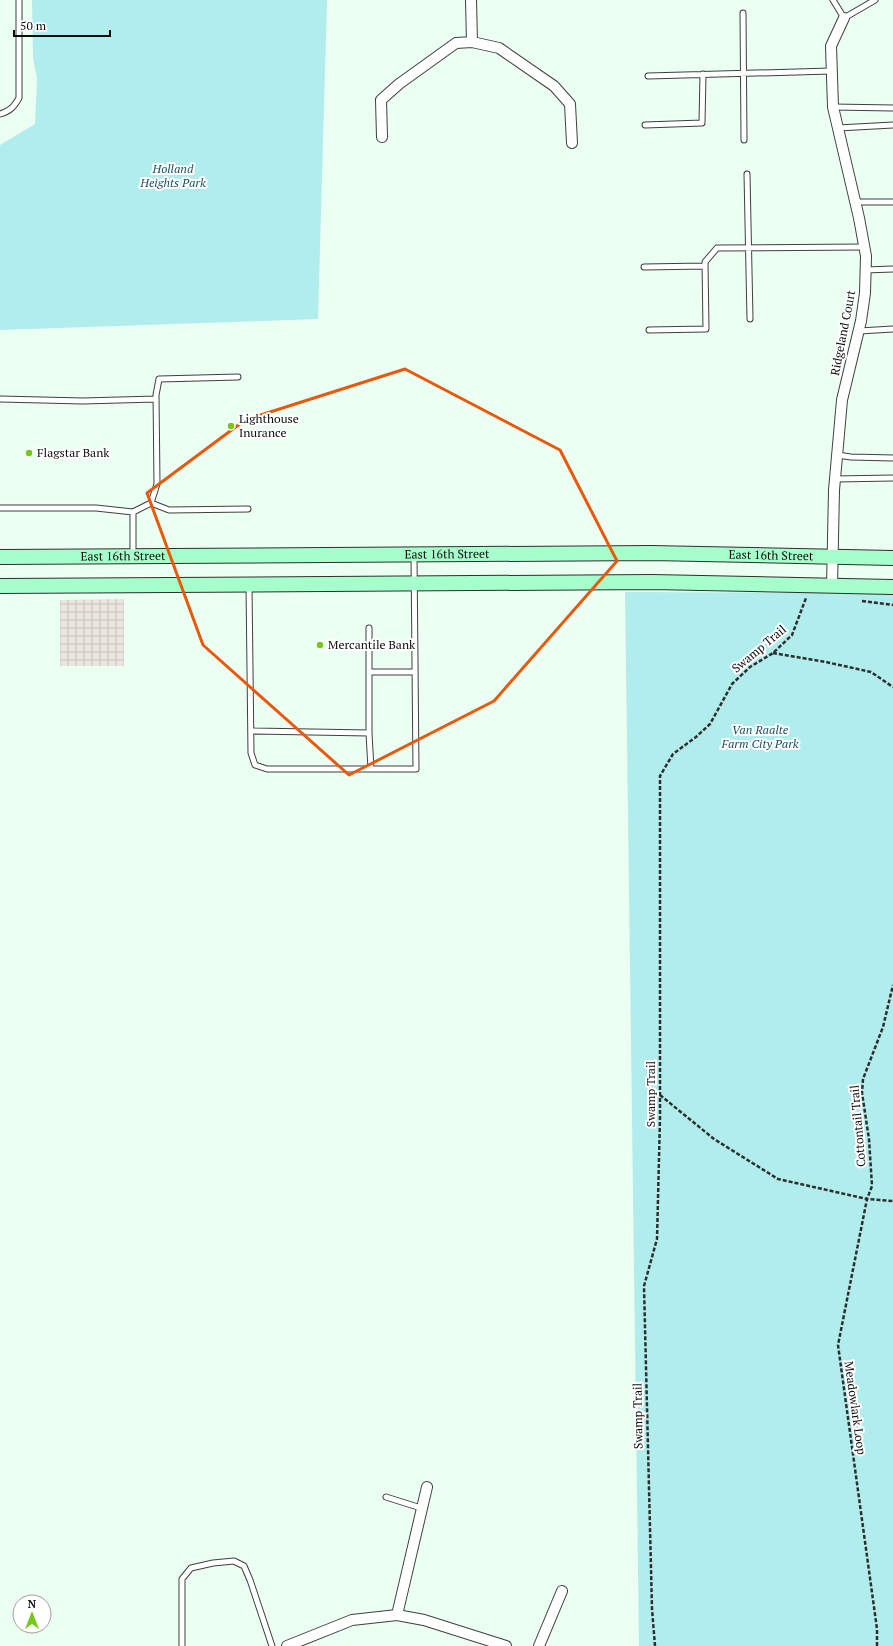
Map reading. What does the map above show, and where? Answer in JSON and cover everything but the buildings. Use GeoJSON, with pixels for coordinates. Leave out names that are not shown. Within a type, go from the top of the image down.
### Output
{"type":"FeatureCollection","features":[{"type":"Feature","properties":{"kind":"main road","name":"East 16th Street"},"geometry":{"type":"LineString","coordinates":[[0,557],[651,553],[832,558],[893,558]]}},
{"type":"Feature","properties":{"kind":"main road"},"geometry":{"type":"LineString","coordinates":[[0,586],[652,582],[832,587],[893,587]]}},
{"type":"Feature","properties":{"kind":"street"},"geometry":{"type":"LineString","coordinates":[[471,0],[472,42]]}},
{"type":"Feature","properties":{"kind":"street","name":"Ridgeland Court"},"geometry":{"type":"LineString","coordinates":[[832,587],[835,479],[842,400],[859,331],[865,293],[864,247],[856,202],[837,128],[833,106],[831,46],[844,18]]}},
{"type":"Feature","properties":{"kind":"street"},"geometry":{"type":"LineString","coordinates":[[382,137],[381,100],[398,84],[456,43],[472,42],[499,48],[554,86],[570,104],[572,143]]}},
{"type":"Feature","properties":{"kind":"street"},"geometry":{"type":"LineString","coordinates":[[397,1615],[427,1487]]}},
{"type":"Feature","properties":{"kind":"street"},"geometry":{"type":"LineString","coordinates":[[539,1646],[562,1591]]}},
{"type":"Feature","properties":{"kind":"street"},"geometry":{"type":"LineString","coordinates":[[287,1646],[352,1620],[397,1615],[424,1620],[506,1646]]}},
{"type":"Feature","properties":{"kind":"lane"},"geometry":{"type":"LineString","coordinates":[[0,114],[15,106],[19,98],[19,0]]}},
{"type":"Feature","properties":{"kind":"lane"},"geometry":{"type":"LineString","coordinates":[[833,0],[844,18],[875,0]]}},
{"type":"Feature","properties":{"kind":"lane"},"geometry":{"type":"LineString","coordinates":[[743,13],[744,140]]}},
{"type":"Feature","properties":{"kind":"lane"},"geometry":{"type":"LineString","coordinates":[[648,76],[831,71]]}},
{"type":"Feature","properties":{"kind":"lane"},"geometry":{"type":"LineString","coordinates":[[645,125],[702,124],[703,74]]}},
{"type":"Feature","properties":{"kind":"lane"},"geometry":{"type":"LineString","coordinates":[[833,106],[893,108]]}},
{"type":"Feature","properties":{"kind":"lane"},"geometry":{"type":"LineString","coordinates":[[837,128],[893,125]]}},
{"type":"Feature","properties":{"kind":"lane"},"geometry":{"type":"LineString","coordinates":[[747,174],[750,319]]}},
{"type":"Feature","properties":{"kind":"lane"},"geometry":{"type":"LineString","coordinates":[[856,202],[893,202]]}},
{"type":"Feature","properties":{"kind":"lane"},"geometry":{"type":"LineString","coordinates":[[649,330],[706,329],[704,262],[717,248],[864,247]]}},
{"type":"Feature","properties":{"kind":"lane"},"geometry":{"type":"LineString","coordinates":[[644,267],[705,266]]}},
{"type":"Feature","properties":{"kind":"lane"},"geometry":{"type":"LineString","coordinates":[[865,270],[893,269]]}},
{"type":"Feature","properties":{"kind":"lane"},"geometry":{"type":"LineString","coordinates":[[859,331],[893,329]]}},
{"type":"Feature","properties":{"kind":"lane"},"geometry":{"type":"LineString","coordinates":[[151,504],[157,484],[156,400],[159,379],[238,377]]}},
{"type":"Feature","properties":{"kind":"lane"},"geometry":{"type":"LineString","coordinates":[[0,399],[82,401],[156,400]]}},
{"type":"Feature","properties":{"kind":"lane"},"geometry":{"type":"LineString","coordinates":[[837,455],[851,457],[893,458]]}},
{"type":"Feature","properties":{"kind":"lane"},"geometry":{"type":"LineString","coordinates":[[835,479],[893,478]]}},
{"type":"Feature","properties":{"kind":"lane"},"geometry":{"type":"LineString","coordinates":[[0,508],[96,508],[133,512],[151,504],[169,510],[248,509]]}},
{"type":"Feature","properties":{"kind":"lane"},"geometry":{"type":"LineString","coordinates":[[133,512],[133,557]]}},
{"type":"Feature","properties":{"kind":"lane"},"geometry":{"type":"LineString","coordinates":[[249,585],[251,753],[255,765],[267,769],[416,769],[414,554]]}},
{"type":"Feature","properties":{"kind":"lane"},"geometry":{"type":"LineString","coordinates":[[369,628],[369,732],[371,769]]}},
{"type":"Feature","properties":{"kind":"lane"},"geometry":{"type":"LineString","coordinates":[[369,672],[415,672]]}},
{"type":"Feature","properties":{"kind":"lane"},"geometry":{"type":"LineString","coordinates":[[251,731],[369,732]]}},
{"type":"Feature","properties":{"kind":"lane"},"geometry":{"type":"LineString","coordinates":[[386,1497],[421,1508]]}},
{"type":"Feature","properties":{"kind":"lane"},"geometry":{"type":"LineString","coordinates":[[182,1646],[182,1579],[191,1568],[213,1563],[234,1561],[244,1566],[272,1646]]}},
{"type":"Feature","properties":{"kind":"path","name":"Swamp Trail"},"geometry":{"type":"LineString","coordinates":[[655,1646],[652,1609],[644,1286],[657,1239],[660,1095],[660,776],[673,754],[696,737],[710,724],[732,684],[750,667],[772,653],[792,635],[807,598]]}},
{"type":"Feature","properties":{"kind":"path"},"geometry":{"type":"LineString","coordinates":[[772,653],[826,662],[871,672],[893,688]]}},
{"type":"Feature","properties":{"kind":"path","name":"Cottontail Trail"},"geometry":{"type":"LineString","coordinates":[[868,1199],[872,1186],[869,1139],[862,1093],[863,1079],[883,1027],[893,985]]}},
{"type":"Feature","properties":{"kind":"path"},"geometry":{"type":"LineString","coordinates":[[660,1095],[714,1139],[778,1179],[868,1199],[893,1201]]}},
{"type":"Feature","properties":{"kind":"path","name":"Meadowlark Loop"},"geometry":{"type":"LineString","coordinates":[[868,1199],[838,1345],[877,1629],[877,1646]]}},
{"type":"Feature","properties":{"kind":"highlighted area"},"geometry":{"type":"Polygon","coordinates":[[[405,369],[560,450],[617,561],[494,701],[349,775],[203,645],[147,493],[245,420],[405,369]]]}},
{"type":"Feature","properties":{"kind":"shaded area"},"geometry":{"type":"Polygon","coordinates":[[[124,599],[124,666],[60,666],[60,600],[124,599]]]}},
{"type":"Feature","properties":{"kind":"green space","name":"Holland Heights Park"},"geometry":{"type":"Polygon","coordinates":[[[32,0],[327,0],[318,319],[0,330],[0,145],[35,124],[37,79],[33,57],[32,0]]]}},
{"type":"Feature","properties":{"kind":"green space","name":"Van Raalte Farm City Park"},"geometry":{"type":"Polygon","coordinates":[[[625,592],[893,593],[893,1646],[639,1646],[625,592]]]}},
{"type":"Feature","properties":{"kind":"place","name":"Lighthouse Inurance"},"geometry":{"type":"Point","coordinates":[231,426]}},
{"type":"Feature","properties":{"kind":"place","name":"Flagstar Bank"},"geometry":{"type":"Point","coordinates":[29,453]}},
{"type":"Feature","properties":{"kind":"place","name":"Mercantile Bank"},"geometry":{"type":"Point","coordinates":[320,645]}}]}
